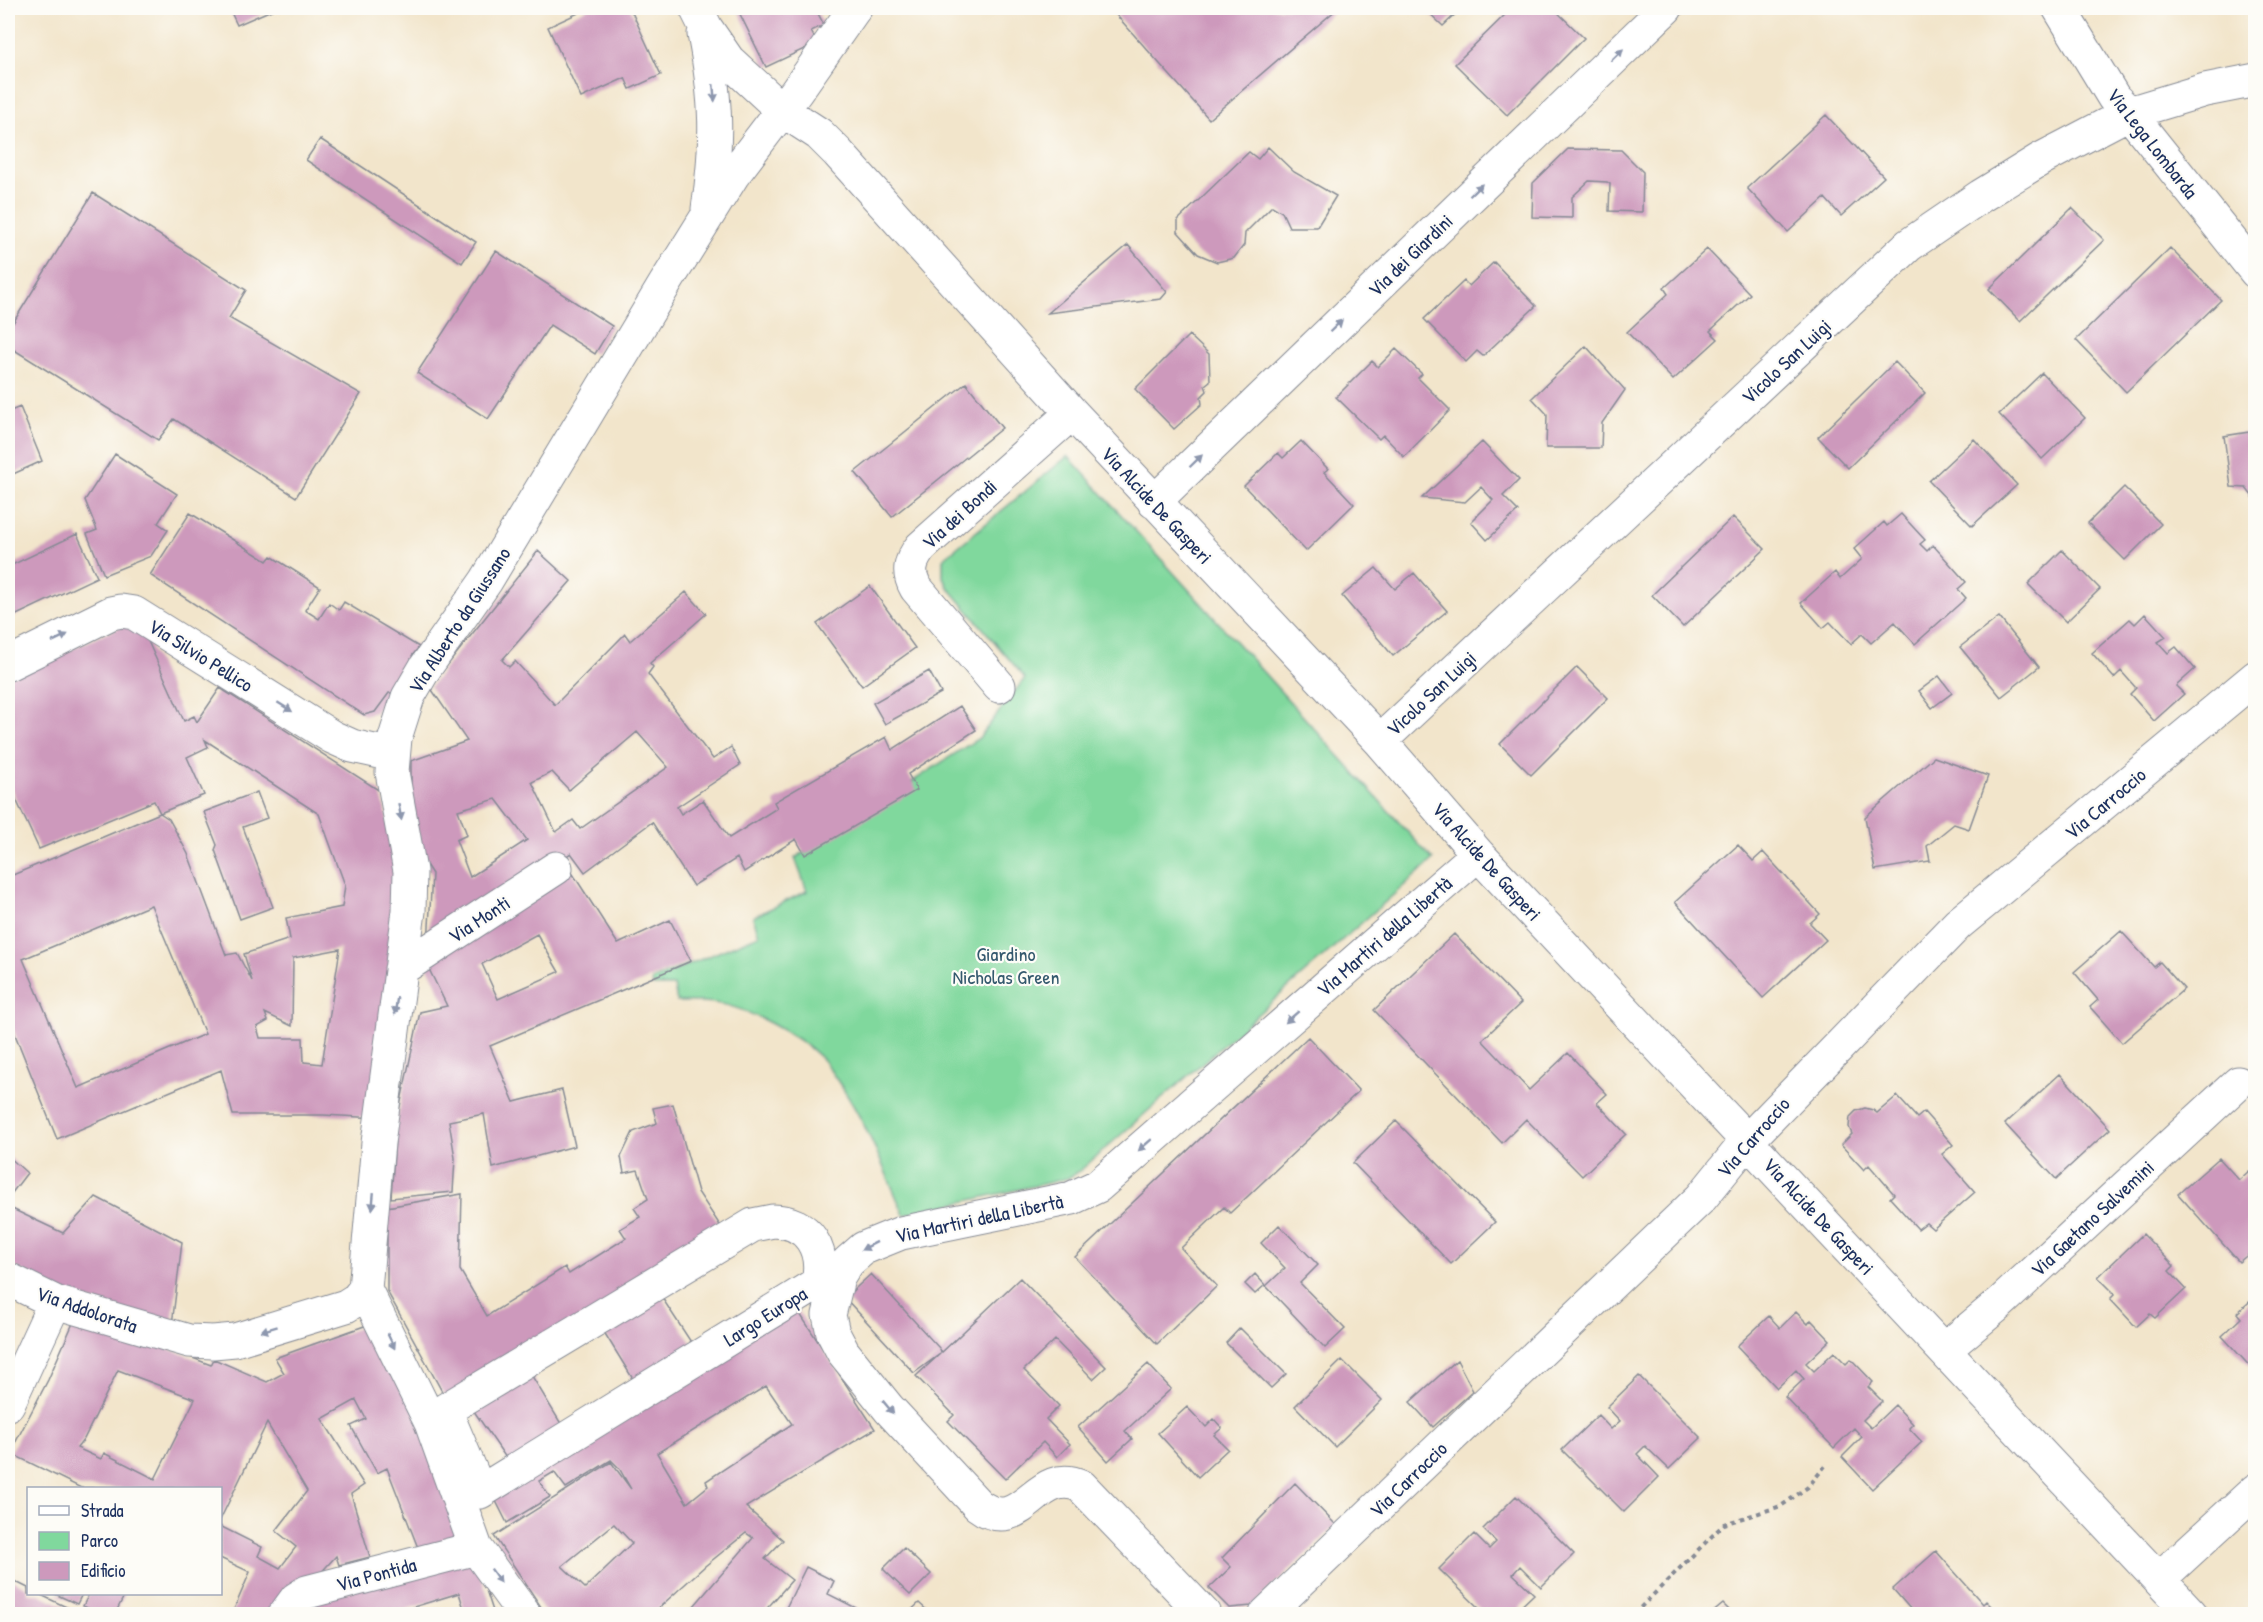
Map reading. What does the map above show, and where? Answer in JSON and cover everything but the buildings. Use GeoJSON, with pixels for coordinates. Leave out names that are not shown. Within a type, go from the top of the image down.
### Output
{"type":"FeatureCollection","features":[{"type":"Feature","properties":{"kind":"street"},"geometry":{"type":"LineString","coordinates":[[782,110],[855,8]]}},
{"type":"Feature","properties":{"kind":"street","name":"Via dei Giardini"},"geometry":{"type":"LineString","coordinates":[[1154,502],[1666,8]]}},
{"type":"Feature","properties":{"kind":"street","name":"Via Lega Lombarda"},"geometry":{"type":"LineString","coordinates":[[2059,8],[2114,98],[2129,113],[2256,272]]}},
{"type":"Feature","properties":{"kind":"street","name":"Via Alberto da Giussano"},"geometry":{"type":"LineString","coordinates":[[365,1289],[378,1143],[409,911],[410,870],[393,771],[398,724],[408,697],[425,668],[486,582],[706,218],[745,159],[782,110],[728,60],[706,28],[698,11]]}},
{"type":"Feature","properties":{"kind":"street","name":"Via Alberto da Giussano"},"geometry":{"type":"LineString","coordinates":[[698,11],[710,64],[715,106],[716,134],[713,173],[706,218]]}},
{"type":"Feature","properties":{"kind":"street","name":"Vicolo San Luigi"},"geometry":{"type":"LineString","coordinates":[[1380,741],[1909,245],[2040,159],[2129,113],[2205,90],[2256,80]]}},
{"type":"Feature","properties":{"kind":"street","name":"Via Alcide De Gasperi"},"geometry":{"type":"LineString","coordinates":[[782,110],[819,134],[838,153],[1154,502],[1380,741],[1478,854],[2192,1614]]}},
{"type":"Feature","properties":{"kind":"street","name":"Via dei Bondi"},"geometry":{"type":"LineString","coordinates":[[999,686],[916,588],[911,579],[911,563],[921,547],[1072,413]]}},
{"type":"Feature","properties":{"kind":"street","name":"Via Silvio Pellico"},"geometry":{"type":"LineString","coordinates":[[8,664],[111,613],[121,611],[134,613],[332,737],[352,746],[393,755]]}},
{"type":"Feature","properties":{"kind":"street","name":"Via Carroccio"},"geometry":{"type":"LineString","coordinates":[[1266,1614],[1701,1198],[1748,1140],[1958,924],[2256,677]]}},
{"type":"Feature","properties":{"kind":"street","name":"Via Martiri della Libertà"},"geometry":{"type":"LineString","coordinates":[[1204,1614],[1081,1486],[1061,1481],[1015,1510],[1002,1514],[989,1513],[978,1505],[889,1409],[843,1352],[833,1333],[829,1315],[838,1278],[848,1262],[864,1248],[901,1233],[1072,1198],[1098,1186],[1478,854]]}},
{"type":"Feature","properties":{"kind":"street","name":"Via Monti"},"geometry":{"type":"LineString","coordinates":[[401,969],[556,868]]}},
{"type":"Feature","properties":{"kind":"street","name":"Via Gaetano Salvemini"},"geometry":{"type":"LineString","coordinates":[[1944,1350],[1999,1304],[2238,1083]]}},
{"type":"Feature","properties":{"kind":"street","name":"Largo Europa"},"geometry":{"type":"LineString","coordinates":[[784,1221],[799,1227],[811,1239],[818,1251],[821,1267],[818,1283],[480,1492],[445,1410],[753,1225],[784,1221]]}},
{"type":"Feature","properties":{"kind":"street","name":"Via Addolorata"},"geometry":{"type":"LineString","coordinates":[[8,1278],[55,1302],[189,1341],[213,1342],[235,1340],[346,1306],[357,1299],[365,1289]]}},
{"type":"Feature","properties":{"kind":"street"},"geometry":{"type":"LineString","coordinates":[[365,1289],[431,1423],[476,1548],[524,1614]]}},
{"type":"Feature","properties":{"kind":"street"},"geometry":{"type":"LineString","coordinates":[[8,1404],[55,1302]]}},
{"type":"Feature","properties":{"kind":"street"},"geometry":{"type":"LineString","coordinates":[[2159,1579],[2256,1490]]}},
{"type":"Feature","properties":{"kind":"street","name":"Via Pontida"},"geometry":{"type":"LineString","coordinates":[[285,1614],[296,1599],[307,1592],[476,1548]]}},
{"type":"Feature","properties":{"kind":"path"},"geometry":{"type":"LineString","coordinates":[[1634,1614],[1724,1524],[1781,1506],[1808,1487],[1825,1466]]}},
{"type":"Feature","properties":{"kind":"green space","name":"Giardino Nicholas Green"},"geometry":{"type":"Polygon","coordinates":[[[1068,456],[1433,860],[1081,1170],[1068,1178],[904,1215],[857,1112],[816,1053],[778,1027],[737,1008],[716,1003],[677,1002],[674,986],[653,986],[652,980],[759,935],[753,917],[807,891],[795,858],[979,738],[1025,678],[948,587],[943,577],[943,559],[1068,456]]]}}]}
